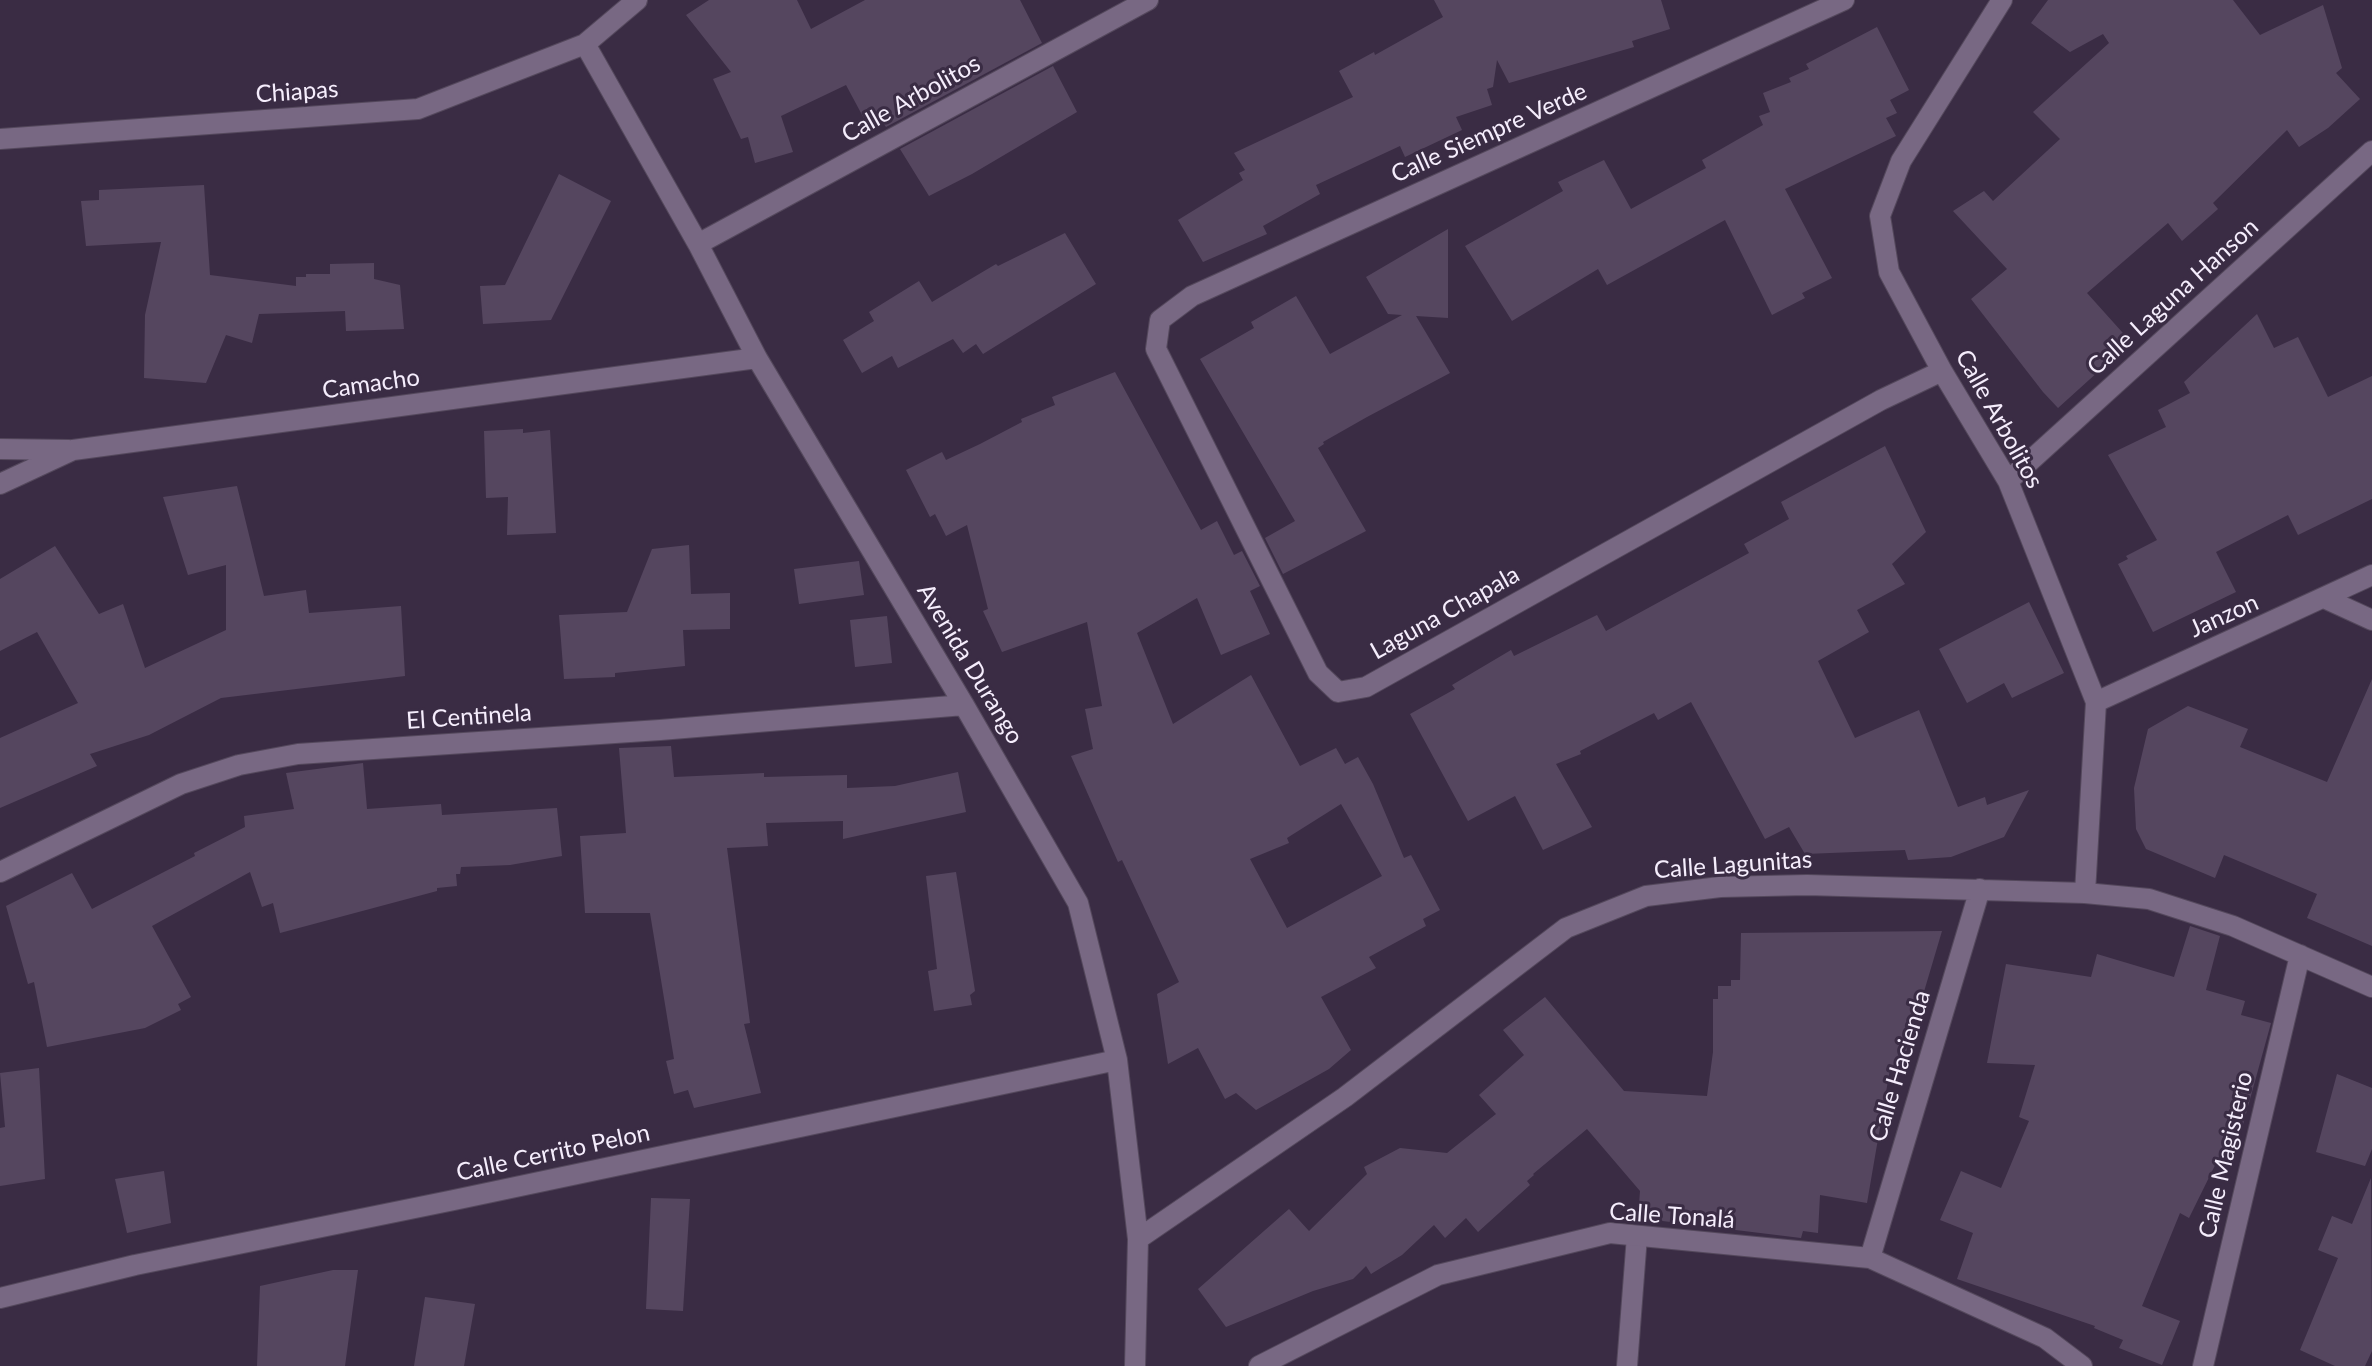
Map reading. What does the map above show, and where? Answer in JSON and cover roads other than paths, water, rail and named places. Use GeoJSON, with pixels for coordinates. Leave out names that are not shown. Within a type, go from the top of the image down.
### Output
{"type":"FeatureCollection","features":[{"type":"Feature","properties":{"kind":"street","name":"Chiapas"},"geometry":{"type":"LineString","coordinates":[[0,139],[418,109],[585,44],[637,0]]}},
{"type":"Feature","properties":{"kind":"street","name":"Calle Arbolitos"},"geometry":{"type":"LineString","coordinates":[[698,244],[1148,0]]}},
{"type":"Feature","properties":{"kind":"street","name":"Calle Siempre Verde"},"geometry":{"type":"LineString","coordinates":[[1160,320],[1192,296],[1844,0]]}},
{"type":"Feature","properties":{"kind":"street","name":"Calle Arbolitos"},"geometry":{"type":"LineString","coordinates":[[2002,0],[1901,161],[1880,216],[1889,272],[1942,371],[2008,481],[2096,702],[2085,893]]}},
{"type":"Feature","properties":{"kind":"street","name":"Avenida Durango"},"geometry":{"type":"LineString","coordinates":[[585,44],[698,244],[757,358],[1078,903],[1117,1060],[1138,1239],[1135,1366]]}},
{"type":"Feature","properties":{"kind":"street","name":"Calle Laguna Hanson"},"geometry":{"type":"LineString","coordinates":[[2008,481],[2372,151]]}},
{"type":"Feature","properties":{"kind":"street","name":"Laguna Chapala"},"geometry":{"type":"LineString","coordinates":[[1160,320],[1156,349],[1318,673],[1338,692],[1366,687],[1881,400],[1942,371]]}},
{"type":"Feature","properties":{"kind":"street","name":"Camacho"},"geometry":{"type":"LineString","coordinates":[[0,484],[73,450],[757,358]]}},
{"type":"Feature","properties":{"kind":"street"},"geometry":{"type":"LineString","coordinates":[[0,449],[73,450]]}},
{"type":"Feature","properties":{"kind":"street","name":"Janzon"},"geometry":{"type":"LineString","coordinates":[[2096,702],[2372,575]]}},
{"type":"Feature","properties":{"kind":"street"},"geometry":{"type":"LineString","coordinates":[[2324,598],[2372,620]]}},
{"type":"Feature","properties":{"kind":"street","name":"El Centinela"},"geometry":{"type":"LineString","coordinates":[[0,872],[181,784],[239,765],[298,754],[644,732],[964,705]]}},
{"type":"Feature","properties":{"kind":"street","name":"Calle Lagunitas"},"geometry":{"type":"LineString","coordinates":[[1138,1239],[1345,1097],[1566,928],[1646,896],[1720,887],[1807,885],[2085,893],[2149,899],[2233,926],[2372,987]]}},
{"type":"Feature","properties":{"kind":"street","name":"Calle Hacienda"},"geometry":{"type":"LineString","coordinates":[[1870,1258],[1980,889]]}},
{"type":"Feature","properties":{"kind":"street","name":"Calle Magisterio"},"geometry":{"type":"LineString","coordinates":[[2203,1366],[2300,955]]}},
{"type":"Feature","properties":{"kind":"street","name":"Calle Cerrito Pelon"},"geometry":{"type":"LineString","coordinates":[[0,1298],[135,1265],[1117,1060]]}},
{"type":"Feature","properties":{"kind":"street","name":"Calle Tonalá"},"geometry":{"type":"LineString","coordinates":[[1259,1366],[1438,1275],[1610,1233],[1870,1258],[2045,1338],[2082,1366]]}},
{"type":"Feature","properties":{"kind":"street"},"geometry":{"type":"LineString","coordinates":[[1627,1366],[1637,1236]]}}]}
